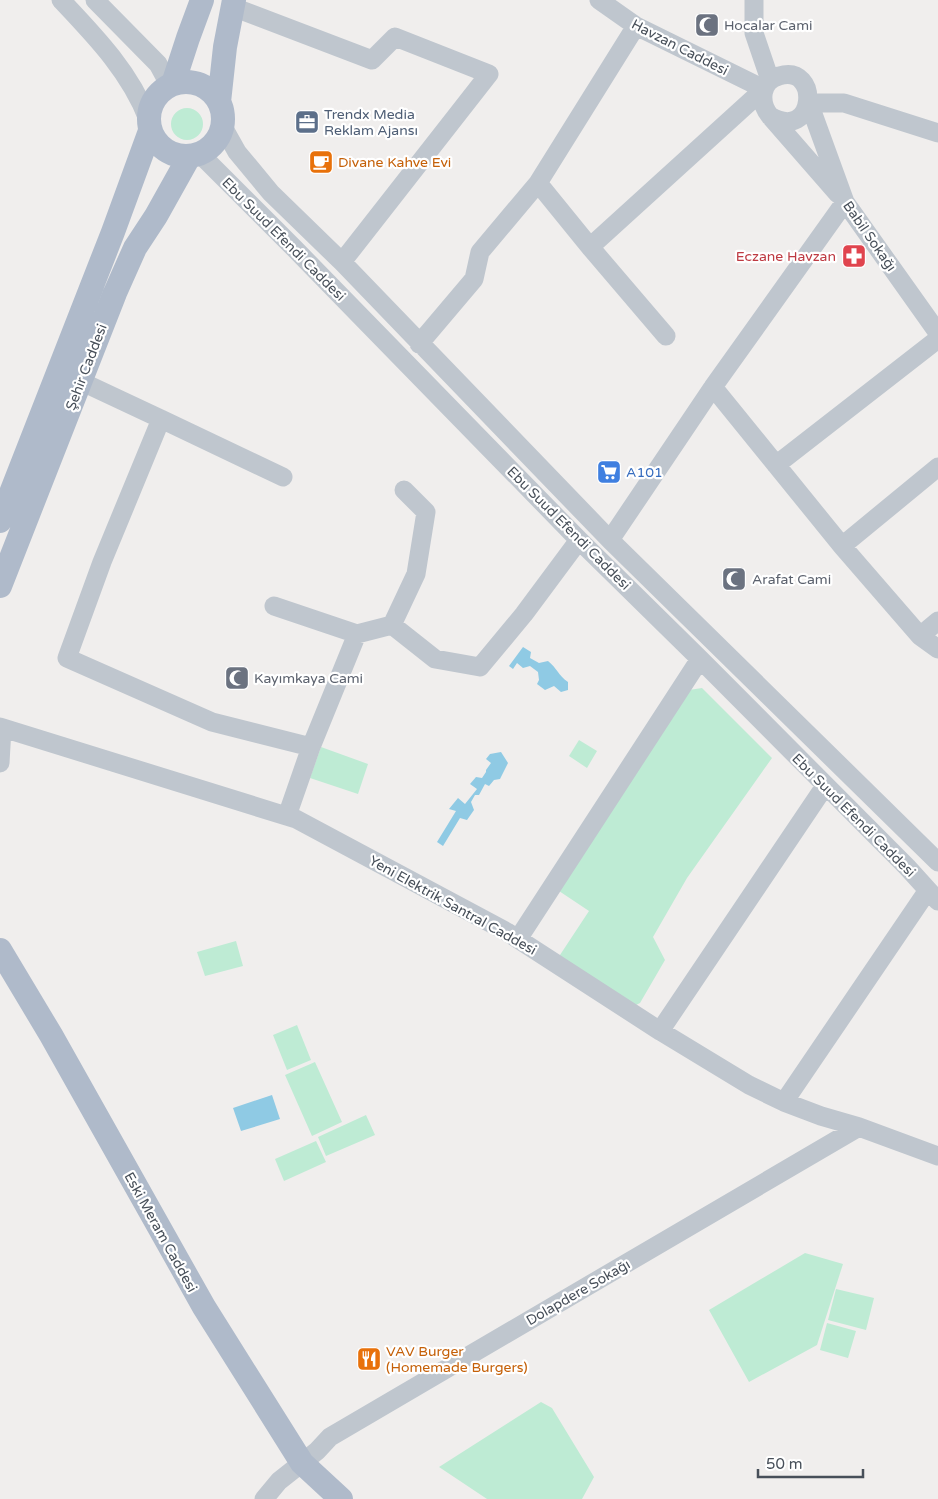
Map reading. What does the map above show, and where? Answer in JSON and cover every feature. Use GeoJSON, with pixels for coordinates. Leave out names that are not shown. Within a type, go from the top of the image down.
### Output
{"type":"FeatureCollection","features":[{"type":"Feature","properties":{"kind":"main road"},"geometry":{"type":"LineString","coordinates":[[172,85],[202,0]]}},
{"type":"Feature","properties":{"kind":"main road"},"geometry":{"type":"LineString","coordinates":[[219,102],[225,47],[234,3]]}},
{"type":"Feature","properties":{"kind":"main road"},"geometry":{"type":"LineString","coordinates":[[190,82],[202,85],[212,92],[219,102],[223,114],[223,127],[218,138],[210,148],[194,155],[177,156],[165,150],[156,142],[149,125],[151,106],[157,96],[172,85],[190,82]]}},
{"type":"Feature","properties":{"kind":"main road","name":"Şehir Caddesi"},"geometry":{"type":"LineString","coordinates":[[0,521],[113,232],[149,125]]}},
{"type":"Feature","properties":{"kind":"main road","name":"Şehir Caddesi"},"geometry":{"type":"LineString","coordinates":[[0,586],[115,293],[135,248],[194,155]]}},
{"type":"Feature","properties":{"kind":"main road","name":"Eski Meram Caddesi"},"geometry":{"type":"LineString","coordinates":[[0,950],[51,1035],[204,1307],[302,1463],[341,1499]]}},
{"type":"Feature","properties":{"kind":"street"},"geometry":{"type":"LineString","coordinates":[[61,0],[119,66],[139,97],[149,125]]}},
{"type":"Feature","properties":{"kind":"street"},"geometry":{"type":"LineString","coordinates":[[95,0],[158,64],[172,85]]}},
{"type":"Feature","properties":{"kind":"street","name":"Havzan Caddesi"},"geometry":{"type":"LineString","coordinates":[[599,0],[636,26],[767,85]]}},
{"type":"Feature","properties":{"kind":"street"},"geometry":{"type":"LineString","coordinates":[[610,540],[712,387],[845,202],[765,110],[762,102],[767,85],[754,32],[754,0]]}},
{"type":"Feature","properties":{"kind":"street"},"geometry":{"type":"LineString","coordinates":[[234,3],[372,60],[395,37],[489,74],[342,262]]}},
{"type":"Feature","properties":{"kind":"street"},"geometry":{"type":"LineString","coordinates":[[420,344],[474,278],[480,252],[538,183],[636,26]]}},
{"type":"Feature","properties":{"kind":"street"},"geometry":{"type":"LineString","coordinates":[[590,247],[767,85],[784,75],[797,78],[803,83],[807,89],[809,103],[806,111],[793,120],[777,120],[770,116]]}},
{"type":"Feature","properties":{"kind":"street"},"geometry":{"type":"LineString","coordinates":[[809,103],[844,104],[938,133]]}},
{"type":"Feature","properties":{"kind":"street","name":"Babil Sokağı"},"geometry":{"type":"LineString","coordinates":[[809,103],[845,202],[938,333]]}},
{"type":"Feature","properties":{"kind":"street","name":"Ebu Suud Efendi Caddesi"},"geometry":{"type":"LineString","coordinates":[[223,127],[237,152],[271,193],[342,262],[610,540],[936,855]]}},
{"type":"Feature","properties":{"kind":"street","name":"Ebu Suud Efendi Caddesi"},"geometry":{"type":"LineString","coordinates":[[194,155],[294,248],[579,540],[907,867],[933,896]]}},
{"type":"Feature","properties":{"kind":"street"},"geometry":{"type":"LineString","coordinates":[[538,183],[666,336]]}},
{"type":"Feature","properties":{"kind":"street"},"geometry":{"type":"LineString","coordinates":[[776,465],[938,339]]}},
{"type":"Feature","properties":{"kind":"street"},"geometry":{"type":"LineString","coordinates":[[80,381],[283,477]]}},
{"type":"Feature","properties":{"kind":"street"},"geometry":{"type":"LineString","coordinates":[[712,387],[842,546],[920,636],[938,649]]}},
{"type":"Feature","properties":{"kind":"street"},"geometry":{"type":"LineString","coordinates":[[161,419],[102,562],[67,658],[212,722],[311,747]]}},
{"type":"Feature","properties":{"kind":"street"},"geometry":{"type":"LineString","coordinates":[[842,546],[938,467]]}},
{"type":"Feature","properties":{"kind":"street"},"geometry":{"type":"LineString","coordinates":[[392,625],[416,574],[426,512],[404,490]]}},
{"type":"Feature","properties":{"kind":"street"},"geometry":{"type":"LineString","coordinates":[[392,625],[435,658],[480,667],[524,614],[579,540]]}},
{"type":"Feature","properties":{"kind":"street"},"geometry":{"type":"LineString","coordinates":[[274,606],[357,634],[392,625]]}},
{"type":"Feature","properties":{"kind":"street"},"geometry":{"type":"LineString","coordinates":[[920,636],[938,621]]}},
{"type":"Feature","properties":{"kind":"street"},"geometry":{"type":"LineString","coordinates":[[287,816],[311,747],[357,634]]}},
{"type":"Feature","properties":{"kind":"street"},"geometry":{"type":"LineString","coordinates":[[518,939],[700,659]]}},
{"type":"Feature","properties":{"kind":"street"},"geometry":{"type":"LineString","coordinates":[[0,763],[1,727]]}},
{"type":"Feature","properties":{"kind":"street","name":"Yeni Elektrik Santral Caddesi"},"geometry":{"type":"LineString","coordinates":[[1,727],[287,816],[305,824],[518,939],[660,1031],[749,1085],[784,1102],[821,1116],[859,1127],[938,1156]]}},
{"type":"Feature","properties":{"kind":"street"},"geometry":{"type":"LineString","coordinates":[[660,1031],[825,786]]}},
{"type":"Feature","properties":{"kind":"street"},"geometry":{"type":"LineString","coordinates":[[784,1102],[933,896]]}},
{"type":"Feature","properties":{"kind":"street","name":"Dolapdere Sokağı"},"geometry":{"type":"LineString","coordinates":[[264,1499],[279,1481],[330,1437],[859,1127]]}},
{"type":"Feature","properties":{"kind":"green space"},"geometry":{"type":"Polygon","coordinates":[[[187,108],[193,109],[198,113],[202,118],[202,130],[198,135],[193,139],[187,140],[181,139],[176,135],[172,130],[171,124],[172,118],[176,113],[181,109],[187,108]]]}},
{"type":"Feature","properties":{"kind":"green space"},"geometry":{"type":"Polygon","coordinates":[[[702,688],[772,758],[687,878],[653,937],[665,960],[640,1003],[632,1007],[558,958],[589,911],[559,891],[689,690],[702,688]]]}},
{"type":"Feature","properties":{"kind":"green space"},"geometry":{"type":"Polygon","coordinates":[[[579,740],[597,751],[587,768],[569,756],[579,740]]]}},
{"type":"Feature","properties":{"kind":"green space"},"geometry":{"type":"Polygon","coordinates":[[[321,747],[368,764],[358,794],[310,778],[321,747]]]}},
{"type":"Feature","properties":{"kind":"green space"},"geometry":{"type":"Polygon","coordinates":[[[236,941],[243,966],[205,976],[197,952],[236,941]]]}},
{"type":"Feature","properties":{"kind":"green space"},"geometry":{"type":"Polygon","coordinates":[[[297,1025],[311,1060],[287,1070],[273,1035],[297,1025]]]}},
{"type":"Feature","properties":{"kind":"green space"},"geometry":{"type":"Polygon","coordinates":[[[315,1062],[342,1122],[312,1136],[285,1075],[315,1062]]]}},
{"type":"Feature","properties":{"kind":"green space"},"geometry":{"type":"Polygon","coordinates":[[[366,1115],[375,1135],[326,1156],[318,1137],[366,1115]]]}},
{"type":"Feature","properties":{"kind":"green space"},"geometry":{"type":"Polygon","coordinates":[[[316,1141],[326,1162],[284,1181],[275,1159],[316,1141]]]}},
{"type":"Feature","properties":{"kind":"green space"},"geometry":{"type":"Polygon","coordinates":[[[805,1253],[843,1264],[817,1345],[749,1382],[709,1310],[805,1253]]]}},
{"type":"Feature","properties":{"kind":"green space"},"geometry":{"type":"Polygon","coordinates":[[[836,1289],[874,1298],[866,1330],[828,1320],[836,1289]]]}},
{"type":"Feature","properties":{"kind":"green space"},"geometry":{"type":"Polygon","coordinates":[[[827,1323],[856,1331],[848,1358],[820,1350],[827,1323]]]}},
{"type":"Feature","properties":{"kind":"green space"},"geometry":{"type":"Polygon","coordinates":[[[541,1402],[552,1408],[594,1477],[582,1499],[487,1499],[439,1467],[541,1402]]]}},
{"type":"Feature","properties":{"kind":"water"},"geometry":{"type":"Polygon","coordinates":[[[523,647],[531,652],[530,658],[539,663],[548,661],[568,682],[568,690],[561,692],[554,686],[545,690],[537,684],[539,680],[538,672],[530,666],[523,668],[517,663],[513,669],[509,666],[523,647]]]}},
{"type":"Feature","properties":{"kind":"water"},"geometry":{"type":"Polygon","coordinates":[[[501,752],[508,763],[500,779],[494,780],[489,786],[485,784],[479,795],[475,795],[471,802],[474,810],[467,820],[460,818],[443,846],[437,842],[456,811],[449,809],[458,798],[465,804],[477,789],[470,784],[476,777],[482,778],[491,763],[486,759],[490,754],[501,752]]]}},
{"type":"Feature","properties":{"kind":"water"},"geometry":{"type":"Polygon","coordinates":[[[272,1095],[280,1119],[241,1131],[233,1108],[272,1095]]]}},
{"type":"Feature","properties":{"kind":"place","name":"Hocalar Cami"},"geometry":{"type":"Point","coordinates":[707,25]}},
{"type":"Feature","properties":{"kind":"place","name":"Trendx Media Reklam Ajansı"},"geometry":{"type":"Point","coordinates":[307,122]}},
{"type":"Feature","properties":{"kind":"place","name":"Divane Kahve Evi"},"geometry":{"type":"Point","coordinates":[321,162]}},
{"type":"Feature","properties":{"kind":"place","name":"Eczane Havzan"},"geometry":{"type":"Point","coordinates":[854,256]}},
{"type":"Feature","properties":{"kind":"place","name":"A101"},"geometry":{"type":"Point","coordinates":[609,472]}},
{"type":"Feature","properties":{"kind":"place","name":"Arafat Cami"},"geometry":{"type":"Point","coordinates":[734,579]}},
{"type":"Feature","properties":{"kind":"place","name":"Kayımkaya Cami"},"geometry":{"type":"Point","coordinates":[237,678]}},
{"type":"Feature","properties":{"kind":"place","name":"VAV Burger (Homemade Burgers)"},"geometry":{"type":"Point","coordinates":[369,1359]}}]}
